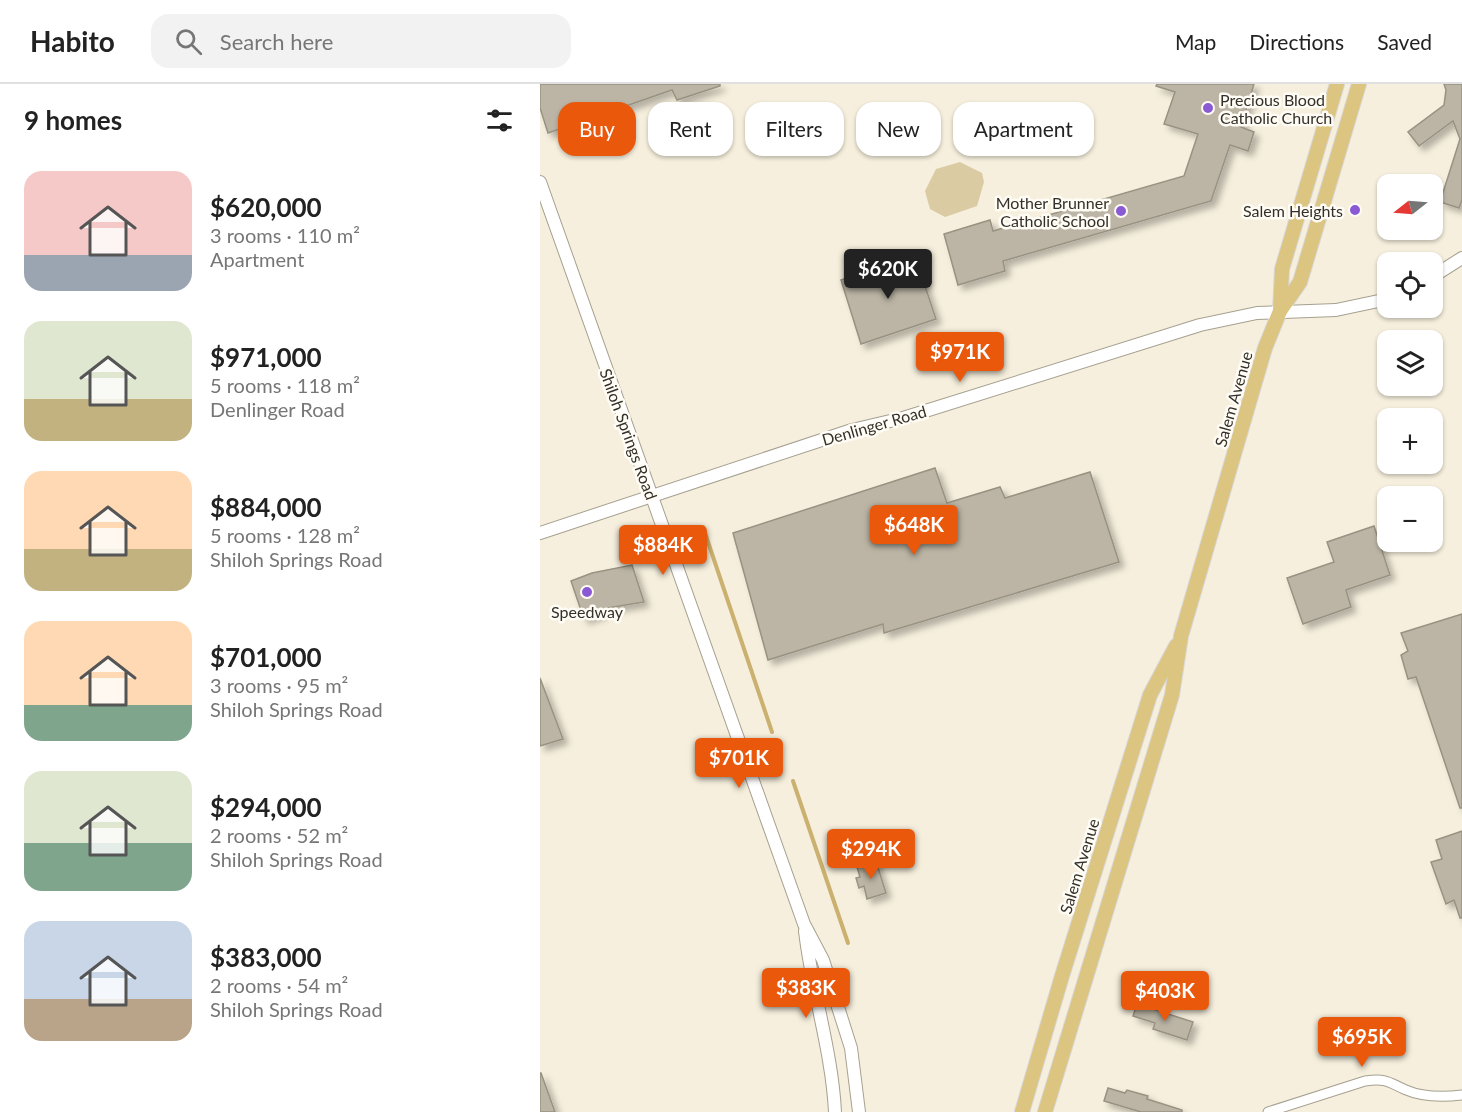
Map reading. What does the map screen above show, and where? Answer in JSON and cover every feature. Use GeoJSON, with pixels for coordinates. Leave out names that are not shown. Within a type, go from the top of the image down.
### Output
{"type":"FeatureCollection","features":[{"type":"Feature","properties":{"kind":"main road","name":"Salem Avenue"},"geometry":{"type":"LineString","coordinates":[[1280,311],[1282,269],[1336,84]]}},
{"type":"Feature","properties":{"kind":"main road","name":"Salem Avenue"},"geometry":{"type":"LineString","coordinates":[[1045,1112],[1107,915],[1172,695],[1181,636],[1265,348],[1280,311],[1300,282],[1359,84]]}},
{"type":"Feature","properties":{"kind":"main road","name":"Shiloh Springs Road"},"geometry":{"type":"LineString","coordinates":[[540,182],[804,924],[823,960],[851,1048],[859,1112]]}},
{"type":"Feature","properties":{"kind":"main road"},"geometry":{"type":"LineString","coordinates":[[1443,270],[1462,258]]}},
{"type":"Feature","properties":{"kind":"main road","name":"Denlinger Road"},"geometry":{"type":"LineString","coordinates":[[540,534],[852,430],[903,418],[1171,333],[1257,313],[1336,310],[1377,301]]}},
{"type":"Feature","properties":{"kind":"main road","name":"Salem Avenue"},"geometry":{"type":"LineString","coordinates":[[1022,1112],[1150,695],[1181,636]]}},
{"type":"Feature","properties":{"kind":"main road"},"geometry":{"type":"LineString","coordinates":[[1129,836],[1132,808],[1152,740],[1150,695]]}},
{"type":"Feature","properties":{"kind":"main road","name":"Shiloh Springs Road"},"geometry":{"type":"LineString","coordinates":[[804,924],[809,969],[834,1090],[835,1112]]}},
{"type":"Feature","properties":{"kind":"street"},"geometry":{"type":"LineString","coordinates":[[1268,1112],[1365,1081],[1376,1080],[1391,1081],[1407,1090],[1428,1095],[1462,1095]]}},
{"type":"Feature","properties":{"kind":"shaded area"},"geometry":{"type":"Polygon","coordinates":[[[960,162],[982,173],[984,182],[977,206],[945,217],[930,209],[925,191],[936,169],[960,162]]]}},
{"type":"Feature","properties":{"kind":"building"},"geometry":{"type":"Polygon","coordinates":[[[540,84],[720,84],[720,86],[677,100],[672,90],[636,102],[558,102],[558,130],[548,133],[540,108],[540,84]]]}},
{"type":"Feature","properties":{"kind":"building","name":"Mother Brunner Catholic School"},"geometry":{"type":"Polygon","coordinates":[[[1157,84],[1254,84],[1241,127],[1254,132],[1248,151],[1230,145],[1211,201],[1003,261],[1005,271],[958,285],[944,234],[990,220],[993,231],[1184,176],[1198,134],[1164,124],[1175,92],[1156,86],[1157,84]]]}},
{"type":"Feature","properties":{"kind":"building"},"geometry":{"type":"Polygon","coordinates":[[[1444,84],[1462,84],[1462,200],[1459,208],[1443,203],[1443,193],[1460,139],[1453,121],[1419,146],[1408,132],[1444,105],[1446,90],[1444,84]]]}},
{"type":"Feature","properties":{"kind":"building"},"geometry":{"type":"Polygon","coordinates":[[[915,256],[936,319],[861,344],[841,280],[915,256]]]}},
{"type":"Feature","properties":{"kind":"building"},"geometry":{"type":"Polygon","coordinates":[[[935,468],[947,503],[1000,487],[1005,498],[1090,472],[1119,562],[884,633],[883,624],[768,660],[733,533],[935,468]]]}},
{"type":"Feature","properties":{"kind":"building"},"geometry":{"type":"Polygon","coordinates":[[[1374,526],[1377,535],[1377,552],[1382,552],[1390,575],[1346,590],[1351,607],[1303,624],[1287,578],[1334,562],[1327,542],[1374,526]]]}},
{"type":"Feature","properties":{"kind":"building"},"geometry":{"type":"Polygon","coordinates":[[[632,565],[644,602],[601,609],[602,613],[584,619],[571,581],[592,573],[632,565]]]}},
{"type":"Feature","properties":{"kind":"building"},"geometry":{"type":"Polygon","coordinates":[[[1462,614],[1462,808],[1460,808],[1416,677],[1408,679],[1401,655],[1408,651],[1401,633],[1462,614]]]}},
{"type":"Feature","properties":{"kind":"building"},"geometry":{"type":"Polygon","coordinates":[[[540,678],[563,739],[540,746],[540,678]]]}},
{"type":"Feature","properties":{"kind":"building"},"geometry":{"type":"Polygon","coordinates":[[[1462,831],[1462,918],[1460,918],[1454,900],[1446,904],[1431,862],[1442,859],[1436,840],[1462,831]]]}},
{"type":"Feature","properties":{"kind":"building"},"geometry":{"type":"Polygon","coordinates":[[[876,861],[886,893],[867,899],[864,886],[859,888],[856,878],[860,877],[857,867],[876,861]]]}},
{"type":"Feature","properties":{"kind":"building"},"geometry":{"type":"Polygon","coordinates":[[[1137,1004],[1193,1022],[1187,1040],[1153,1029],[1155,1023],[1133,1016],[1137,1004]]]}},
{"type":"Feature","properties":{"kind":"building"},"geometry":{"type":"Polygon","coordinates":[[[541,1073],[555,1112],[540,1112],[541,1073]]]}},
{"type":"Feature","properties":{"kind":"building"},"geometry":{"type":"Polygon","coordinates":[[[1108,1088],[1148,1096],[1147,1099],[1182,1110],[1182,1112],[1141,1112],[1104,1101],[1108,1088]]]}},
{"type":"Feature","properties":{"kind":"waterway"},"geometry":{"type":"LineString","coordinates":[[703,527],[772,732]]}},
{"type":"Feature","properties":{"kind":"waterway"},"geometry":{"type":"LineString","coordinates":[[793,781],[848,943]]}},
{"type":"Feature","properties":{"kind":"place","name":"Precious Blood Catholic Church"},"geometry":{"type":"Point","coordinates":[1208,108]}},
{"type":"Feature","properties":{"kind":"place","name":"Salem Heights"},"geometry":{"type":"Point","coordinates":[1355,210]}},
{"type":"Feature","properties":{"kind":"place","name":"Mother Brunner Catholic School"},"geometry":{"type":"Point","coordinates":[1121,211]}},
{"type":"Feature","properties":{"kind":"place","name":"Speedway"},"geometry":{"type":"Point","coordinates":[587,592]}}]}
